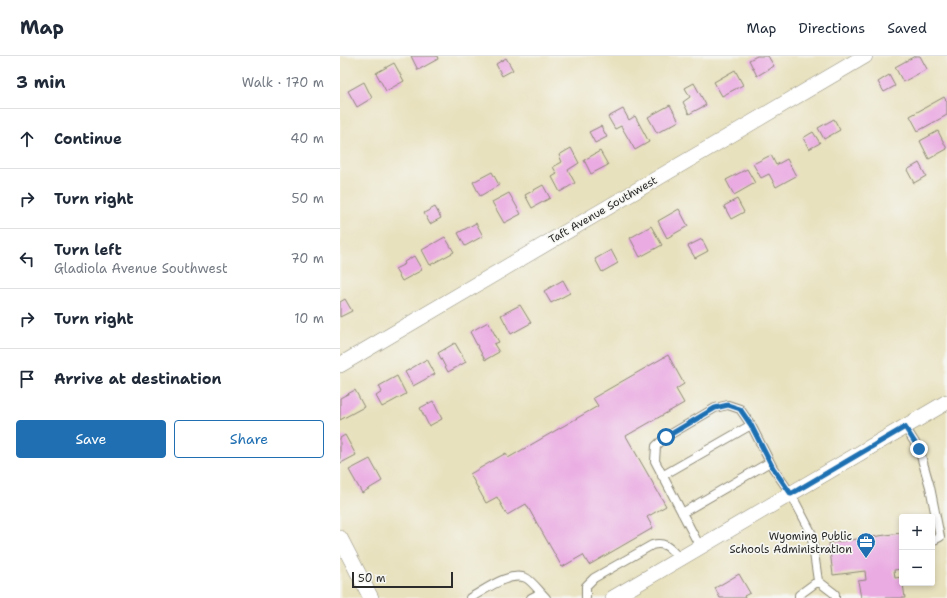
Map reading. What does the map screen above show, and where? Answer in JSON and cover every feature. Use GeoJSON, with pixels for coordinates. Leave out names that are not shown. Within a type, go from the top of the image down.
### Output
{"type":"FeatureCollection","features":[{"type":"Feature","properties":{"kind":"street","name":"Taft Avenue Southwest"},"geometry":{"type":"LineString","coordinates":[[340,365],[866,56]]}},
{"type":"Feature","properties":{"kind":"street"},"geometry":{"type":"LineString","coordinates":[[613,598],[947,402]]}},
{"type":"Feature","properties":{"kind":"street"},"geometry":{"type":"LineString","coordinates":[[340,538],[371,598]]}},
{"type":"Feature","properties":{"kind":"lane"},"geometry":{"type":"LineString","coordinates":[[700,547],[655,461],[656,446],[666,437],[715,408],[728,405],[740,409],[751,425],[770,462],[791,494],[811,532],[818,581],[835,594],[835,598]]}},
{"type":"Feature","properties":{"kind":"lane"},"geometry":{"type":"LineString","coordinates":[[662,476],[751,425]]}},
{"type":"Feature","properties":{"kind":"lane"},"geometry":{"type":"LineString","coordinates":[[905,427],[919,449],[930,487],[940,537],[935,540]]}},
{"type":"Feature","properties":{"kind":"lane"},"geometry":{"type":"LineString","coordinates":[[682,513],[770,462]]}},
{"type":"Feature","properties":{"kind":"lane"},"geometry":{"type":"LineString","coordinates":[[586,598],[586,586],[594,578],[652,545],[658,543],[666,545],[680,559]]}},
{"type":"Feature","properties":{"kind":"lane"},"geometry":{"type":"LineString","coordinates":[[470,598],[513,576],[526,578],[543,595]]}},
{"type":"Feature","properties":{"kind":"lane"},"geometry":{"type":"LineString","coordinates":[[799,598],[799,595],[818,581]]}},
{"type":"Feature","properties":{"kind":"lane"},"geometry":{"type":"LineString","coordinates":[[531,598],[543,595]]}},
{"type":"Feature","properties":{"kind":"building"},"geometry":{"type":"Polygon","coordinates":[[[411,56],[437,56],[438,59],[418,70],[411,56]]]}},
{"type":"Feature","properties":{"kind":"building"},"geometry":{"type":"Polygon","coordinates":[[[757,56],[768,56],[774,66],[757,76],[749,60],[757,56]]]}},
{"type":"Feature","properties":{"kind":"building"},"geometry":{"type":"Polygon","coordinates":[[[915,56],[920,56],[927,69],[903,82],[895,67],[915,56]]]}},
{"type":"Feature","properties":{"kind":"building"},"geometry":{"type":"Polygon","coordinates":[[[506,58],[513,70],[502,76],[496,64],[506,58]]]}},
{"type":"Feature","properties":{"kind":"building"},"geometry":{"type":"Polygon","coordinates":[[[394,63],[404,81],[386,91],[376,73],[394,63]]]}},
{"type":"Feature","properties":{"kind":"building"},"geometry":{"type":"Polygon","coordinates":[[[735,70],[743,85],[722,96],[714,82],[735,70]]]}},
{"type":"Feature","properties":{"kind":"building"},"geometry":{"type":"Polygon","coordinates":[[[889,75],[895,86],[884,92],[878,82],[889,75]]]}},
{"type":"Feature","properties":{"kind":"building"},"geometry":{"type":"Polygon","coordinates":[[[364,82],[372,98],[357,107],[348,91],[364,82]]]}},
{"type":"Feature","properties":{"kind":"building"},"geometry":{"type":"Polygon","coordinates":[[[694,83],[706,105],[689,114],[683,102],[690,97],[685,88],[694,83]]]}},
{"type":"Feature","properties":{"kind":"building"},"geometry":{"type":"Polygon","coordinates":[[[944,97],[947,102],[947,115],[918,131],[910,116],[944,97]]]}},
{"type":"Feature","properties":{"kind":"building"},"geometry":{"type":"Polygon","coordinates":[[[670,105],[679,121],[657,133],[648,117],[670,105]]]}},
{"type":"Feature","properties":{"kind":"building"},"geometry":{"type":"Polygon","coordinates":[[[623,109],[629,120],[635,116],[649,142],[635,150],[621,126],[615,129],[608,117],[623,109]]]}},
{"type":"Feature","properties":{"kind":"building"},"geometry":{"type":"Polygon","coordinates":[[[834,119],[840,130],[824,139],[818,128],[834,119]]]}},
{"type":"Feature","properties":{"kind":"building"},"geometry":{"type":"Polygon","coordinates":[[[601,126],[607,137],[595,143],[589,132],[601,126]]]}},
{"type":"Feature","properties":{"kind":"building"},"geometry":{"type":"Polygon","coordinates":[[[938,131],[947,149],[929,159],[920,141],[938,131]]]}},
{"type":"Feature","properties":{"kind":"building"},"geometry":{"type":"Polygon","coordinates":[[[813,132],[820,143],[809,149],[803,138],[813,132]]]}},
{"type":"Feature","properties":{"kind":"building"},"geometry":{"type":"Polygon","coordinates":[[[571,148],[579,163],[568,170],[575,183],[560,192],[552,177],[557,174],[553,167],[562,162],[559,155],[571,148]]]}},
{"type":"Feature","properties":{"kind":"building"},"geometry":{"type":"Polygon","coordinates":[[[600,151],[608,165],[591,174],[584,160],[600,151]]]}},
{"type":"Feature","properties":{"kind":"building"},"geometry":{"type":"Polygon","coordinates":[[[771,155],[776,165],[787,159],[796,176],[776,187],[769,174],[761,178],[753,164],[771,155]]]}},
{"type":"Feature","properties":{"kind":"building"},"geometry":{"type":"Polygon","coordinates":[[[919,163],[926,176],[914,183],[907,170],[919,163]]]}},
{"type":"Feature","properties":{"kind":"building"},"geometry":{"type":"Polygon","coordinates":[[[747,169],[755,183],[734,195],[726,180],[747,169]]]}},
{"type":"Feature","properties":{"kind":"building"},"geometry":{"type":"Polygon","coordinates":[[[492,172],[499,185],[480,196],[473,182],[492,172]]]}},
{"type":"Feature","properties":{"kind":"building"},"geometry":{"type":"Polygon","coordinates":[[[543,185],[550,198],[532,208],[525,195],[543,185]]]}},
{"type":"Feature","properties":{"kind":"building"},"geometry":{"type":"Polygon","coordinates":[[[509,193],[521,214],[504,223],[492,202],[509,193]]]}},
{"type":"Feature","properties":{"kind":"building"},"geometry":{"type":"Polygon","coordinates":[[[737,199],[744,212],[731,219],[724,206],[737,199]]]}},
{"type":"Feature","properties":{"kind":"building"},"geometry":{"type":"Polygon","coordinates":[[[435,207],[441,218],[430,224],[424,213],[435,207]]]}},
{"type":"Feature","properties":{"kind":"building"},"geometry":{"type":"Polygon","coordinates":[[[679,209],[688,226],[667,238],[658,221],[679,209]]]}},
{"type":"Feature","properties":{"kind":"building"},"geometry":{"type":"Polygon","coordinates":[[[476,223],[483,236],[465,246],[458,233],[476,223]]]}},
{"type":"Feature","properties":{"kind":"building"},"geometry":{"type":"Polygon","coordinates":[[[651,226],[662,245],[640,257],[630,238],[651,226]]]}},
{"type":"Feature","properties":{"kind":"building"},"geometry":{"type":"Polygon","coordinates":[[[445,237],[454,252],[430,265],[422,250],[445,237]]]}},
{"type":"Feature","properties":{"kind":"building"},"geometry":{"type":"Polygon","coordinates":[[[702,239],[708,251],[695,258],[688,246],[702,239]]]}},
{"type":"Feature","properties":{"kind":"building"},"geometry":{"type":"Polygon","coordinates":[[[611,250],[618,263],[602,272],[595,259],[611,250]]]}},
{"type":"Feature","properties":{"kind":"building"},"geometry":{"type":"Polygon","coordinates":[[[414,256],[422,270],[402,281],[395,269],[405,264],[404,262],[414,256]]]}},
{"type":"Feature","properties":{"kind":"building"},"geometry":{"type":"Polygon","coordinates":[[[563,280],[570,293],[551,303],[544,291],[563,280]]]}},
{"type":"Feature","properties":{"kind":"building"},"geometry":{"type":"Polygon","coordinates":[[[345,299],[352,311],[340,317],[340,302],[345,299]]]}},
{"type":"Feature","properties":{"kind":"building"},"geometry":{"type":"Polygon","coordinates":[[[520,305],[531,323],[511,334],[501,315],[520,305]]]}},
{"type":"Feature","properties":{"kind":"building"},"geometry":{"type":"Polygon","coordinates":[[[488,322],[499,342],[494,344],[499,352],[485,360],[470,332],[488,322]]]}},
{"type":"Feature","properties":{"kind":"building"},"geometry":{"type":"Polygon","coordinates":[[[455,343],[466,362],[448,372],[438,353],[455,343]]]}},
{"type":"Feature","properties":{"kind":"building"},"geometry":{"type":"Polygon","coordinates":[[[668,355],[684,384],[676,389],[684,403],[626,436],[666,506],[647,517],[653,528],[589,565],[583,555],[562,567],[526,504],[507,515],[497,497],[486,503],[470,474],[506,453],[508,458],[598,406],[593,398],[668,355]]]}},
{"type":"Feature","properties":{"kind":"building"},"geometry":{"type":"Polygon","coordinates":[[[427,359],[435,374],[413,386],[405,372],[427,359]]]}},
{"type":"Feature","properties":{"kind":"building"},"geometry":{"type":"Polygon","coordinates":[[[397,376],[406,394],[382,407],[376,396],[382,392],[379,386],[397,376]]]}},
{"type":"Feature","properties":{"kind":"building"},"geometry":{"type":"Polygon","coordinates":[[[355,390],[364,407],[340,420],[340,398],[355,390]]]}},
{"type":"Feature","properties":{"kind":"building"},"geometry":{"type":"Polygon","coordinates":[[[433,401],[442,419],[429,426],[420,408],[433,401]]]}},
{"type":"Feature","properties":{"kind":"building"},"geometry":{"type":"Polygon","coordinates":[[[345,435],[356,455],[341,463],[340,438],[345,435]]]}},
{"type":"Feature","properties":{"kind":"building"},"geometry":{"type":"Polygon","coordinates":[[[370,459],[382,481],[362,493],[349,470],[370,459]]]}},
{"type":"Feature","properties":{"kind":"building","name":"Wyoming Public Schools Administration"},"geometry":{"type":"Polygon","coordinates":[[[899,533],[899,569],[894,570],[895,578],[899,577],[899,586],[903,586],[905,598],[861,598],[858,581],[866,580],[865,571],[833,575],[829,543],[899,533]]]}},
{"type":"Feature","properties":{"kind":"building"},"geometry":{"type":"Polygon","coordinates":[[[739,574],[750,593],[744,596],[745,598],[720,598],[715,588],[739,574]]]}},
{"type":"Feature","properties":{"kind":"place","name":"Wyoming Public Schools Administration"},"geometry":{"type":"Point","coordinates":[866,559]}},
{"type":"Feature","properties":{"kind":"route"},"geometry":{"type":"LineString","coordinates":[[666,437],[715,408],[728,405],[740,409],[751,425],[773,468],[791,494],[905,427],[919,449]]}}]}
